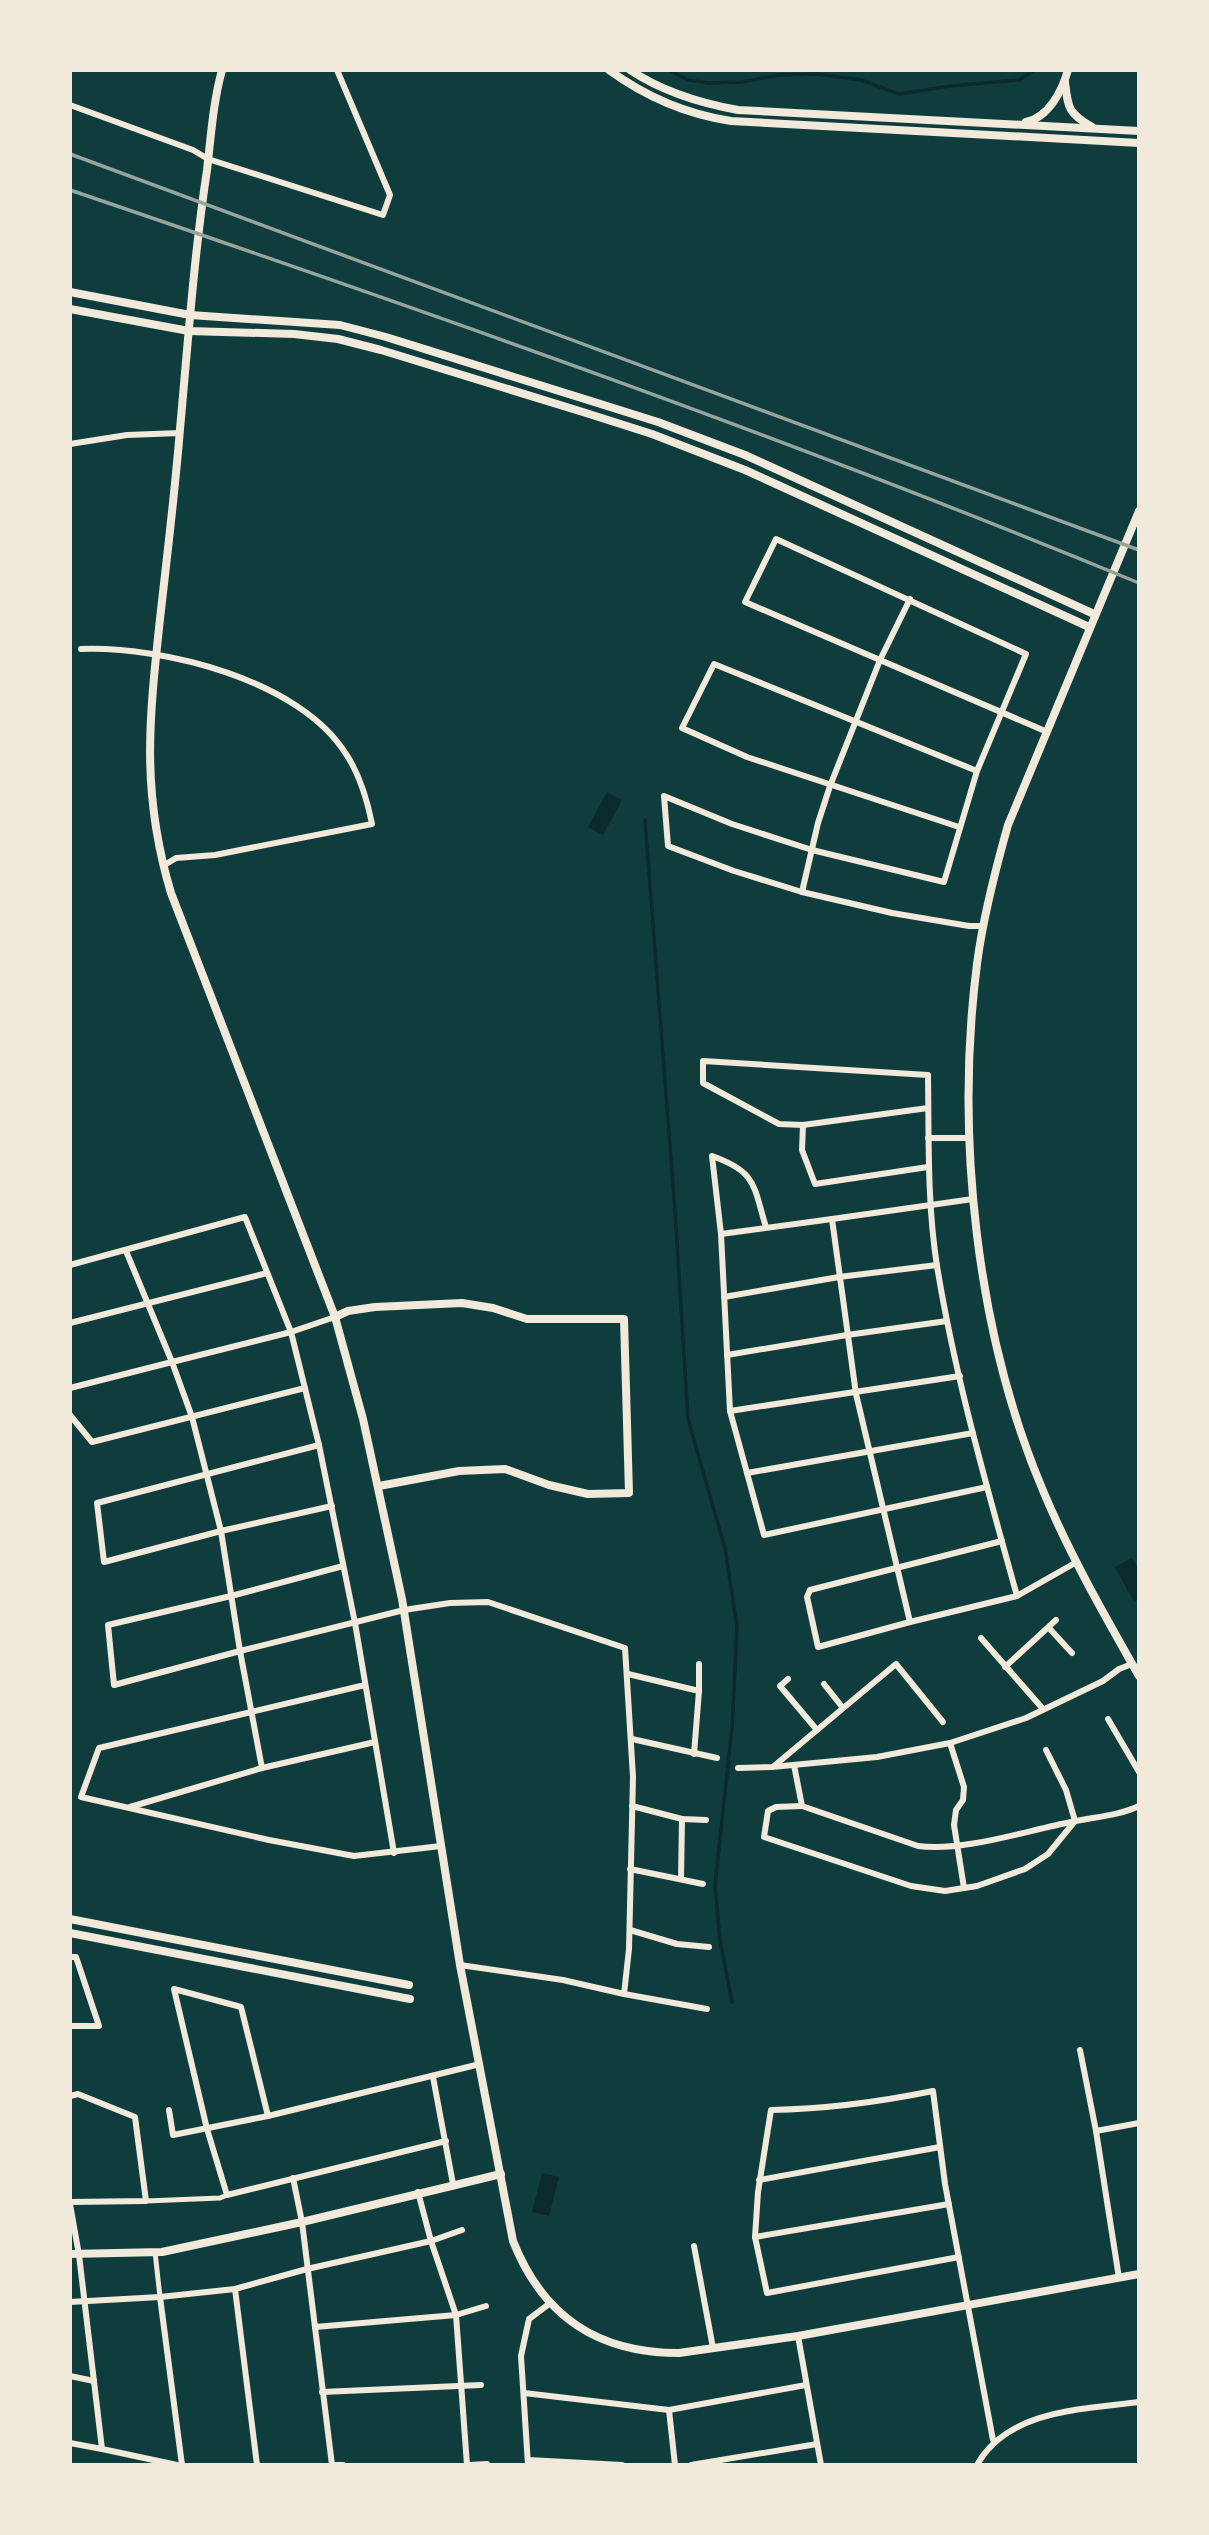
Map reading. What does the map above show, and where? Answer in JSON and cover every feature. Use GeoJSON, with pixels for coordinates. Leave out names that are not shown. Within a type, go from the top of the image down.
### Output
{"type":"FeatureCollection","features":[{"type":"Feature","properties":{"kind":"street"},"geometry":{"type":"LineString","coordinates":[[222,70],[211,128],[194,268],[180,433],[149,726],[153,815],[163,866],[184,930],[335,1317],[379,1486],[404,1610],[460,1965],[513,2241],[524,2268],[550,2304],[578,2327],[616,2346],[662,2353],[798,2336],[1139,2274]]}},
{"type":"Feature","properties":{"kind":"street"},"geometry":{"type":"LineString","coordinates":[[70,105],[192,150],[207,163],[383,215],[390,195],[337,70]]}},
{"type":"Feature","properties":{"kind":"street"},"geometry":{"type":"LineString","coordinates":[[609,70],[660,101],[691,113],[731,121],[1139,143]]}},
{"type":"Feature","properties":{"kind":"street"},"geometry":{"type":"LineString","coordinates":[[629,70],[682,97],[738,110],[1139,131]]}},
{"type":"Feature","properties":{"kind":"street"},"geometry":{"type":"LineString","coordinates":[[1016,125],[1042,116],[1065,80],[1068,70]]}},
{"type":"Feature","properties":{"kind":"street"},"geometry":{"type":"LineString","coordinates":[[1065,80],[1069,109],[1094,129]]}},
{"type":"Feature","properties":{"kind":"street"},"geometry":{"type":"LineString","coordinates":[[70,292],[190,314],[294,320],[366,331],[658,422],[778,469],[1094,614]]}},
{"type":"Feature","properties":{"kind":"street"},"geometry":{"type":"LineString","coordinates":[[70,309],[189,331],[295,334],[359,343],[652,434],[774,482],[1089,627]]}},
{"type":"Feature","properties":{"kind":"street"},"geometry":{"type":"LineString","coordinates":[[70,444],[127,435],[180,433]]}},
{"type":"Feature","properties":{"kind":"street"},"geometry":{"type":"LineString","coordinates":[[1139,511],[1008,825],[983,926],[972,1015],[970,1138],[978,1248],[997,1349],[1031,1460],[1074,1563],[1139,1676]]}},
{"type":"Feature","properties":{"kind":"street"},"geometry":{"type":"LineString","coordinates":[[983,926],[968,926],[892,913],[802,892],[734,871],[668,846],[664,796],[732,824],[812,850],[944,882],[977,771],[1000,713],[1026,654],[776,539],[745,602],[1000,713],[1045,731]]}},
{"type":"Feature","properties":{"kind":"street"},"geometry":{"type":"LineString","coordinates":[[802,892],[830,786],[880,660],[910,599]]}},
{"type":"Feature","properties":{"kind":"street"},"geometry":{"type":"LineString","coordinates":[[81,649],[104,648],[156,655],[207,667],[239,678],[291,702],[313,718],[345,752],[363,789],[372,824],[215,855],[176,858],[163,866]]}},
{"type":"Feature","properties":{"kind":"street"},"geometry":{"type":"LineString","coordinates":[[959,827],[747,757],[682,728],[714,664],[977,771]]}},
{"type":"Feature","properties":{"kind":"street"},"geometry":{"type":"LineString","coordinates":[[929,1108],[803,1125],[779,1124],[703,1083],[703,1061],[928,1076],[929,1108],[928,1167],[937,1265],[973,1433],[1017,1596]]}},
{"type":"Feature","properties":{"kind":"street"},"geometry":{"type":"LineString","coordinates":[[803,1125],[802,1150],[815,1184],[928,1167]]}},
{"type":"Feature","properties":{"kind":"street"},"geometry":{"type":"LineString","coordinates":[[928,1138],[970,1138]]}},
{"type":"Feature","properties":{"kind":"street"},"geometry":{"type":"LineString","coordinates":[[766,1227],[750,1178],[736,1164],[712,1156],[721,1234],[730,1411],[764,1535],[988,1487]]}},
{"type":"Feature","properties":{"kind":"street"},"geometry":{"type":"LineString","coordinates":[[721,1234],[973,1199]]}},
{"type":"Feature","properties":{"kind":"street"},"geometry":{"type":"LineString","coordinates":[[70,1265],[245,1217],[291,1332],[319,1445],[355,1623],[394,1853]]}},
{"type":"Feature","properties":{"kind":"street"},"geometry":{"type":"LineString","coordinates":[[832,1219],[856,1394],[910,1622]]}},
{"type":"Feature","properties":{"kind":"street"},"geometry":{"type":"LineString","coordinates":[[126,1251],[192,1417],[221,1531],[262,1768]]}},
{"type":"Feature","properties":{"kind":"street"},"geometry":{"type":"LineString","coordinates":[[724,1297],[839,1277],[937,1265]]}},
{"type":"Feature","properties":{"kind":"street"},"geometry":{"type":"LineString","coordinates":[[70,1324],[267,1273]]}},
{"type":"Feature","properties":{"kind":"street"},"geometry":{"type":"LineString","coordinates":[[70,1388],[291,1332],[348,1311],[375,1307],[462,1303],[493,1308],[527,1319],[624,1319],[629,1493],[587,1494],[550,1485],[505,1469],[459,1471],[379,1486]]}},
{"type":"Feature","properties":{"kind":"street"},"geometry":{"type":"LineString","coordinates":[[727,1355],[947,1321]]}},
{"type":"Feature","properties":{"kind":"street"},"geometry":{"type":"LineString","coordinates":[[730,1411],[856,1394],[960,1376]]}},
{"type":"Feature","properties":{"kind":"street"},"geometry":{"type":"LineString","coordinates":[[70,1415],[92,1442],[305,1388]]}},
{"type":"Feature","properties":{"kind":"street"},"geometry":{"type":"LineString","coordinates":[[747,1473],[973,1433]]}},
{"type":"Feature","properties":{"kind":"street"},"geometry":{"type":"LineString","coordinates":[[319,1445],[97,1503],[104,1562],[331,1506]]}},
{"type":"Feature","properties":{"kind":"street"},"geometry":{"type":"LineString","coordinates":[[1002,1541],[810,1590],[807,1597],[818,1647],[1017,1596],[1074,1563]]}},
{"type":"Feature","properties":{"kind":"street"},"geometry":{"type":"LineString","coordinates":[[343,1566],[108,1625],[114,1685],[404,1610],[450,1603],[488,1602],[625,1648],[632,1739],[632,1806],[630,1930],[624,1994]]}},
{"type":"Feature","properties":{"kind":"street"},"geometry":{"type":"LineString","coordinates":[[1005,1667],[1056,1620]]}},
{"type":"Feature","properties":{"kind":"street"},"geometry":{"type":"LineString","coordinates":[[1049,1628],[1072,1653]]}},
{"type":"Feature","properties":{"kind":"street"},"geometry":{"type":"LineString","coordinates":[[981,1638],[1043,1710]]}},
{"type":"Feature","properties":{"kind":"street"},"geometry":{"type":"LineString","coordinates":[[694,1754],[699,1664]]}},
{"type":"Feature","properties":{"kind":"street"},"geometry":{"type":"LineString","coordinates":[[772,1767],[896,1664],[943,1722]]}},
{"type":"Feature","properties":{"kind":"street"},"geometry":{"type":"LineString","coordinates":[[738,1768],[877,1756],[950,1743],[1043,1710],[1132,1664]]}},
{"type":"Feature","properties":{"kind":"street"},"geometry":{"type":"LineString","coordinates":[[628,1674],[699,1691]]}},
{"type":"Feature","properties":{"kind":"street"},"geometry":{"type":"LineString","coordinates":[[788,1679],[780,1686],[817,1730]]}},
{"type":"Feature","properties":{"kind":"street"},"geometry":{"type":"LineString","coordinates":[[824,1684],[843,1709]]}},
{"type":"Feature","properties":{"kind":"street"},"geometry":{"type":"LineString","coordinates":[[365,1685],[99,1748],[81,1797],[269,1840],[354,1856],[441,1846]]}},
{"type":"Feature","properties":{"kind":"street"},"geometry":{"type":"LineString","coordinates":[[1108,1719],[1139,1772]]}},
{"type":"Feature","properties":{"kind":"street"},"geometry":{"type":"LineString","coordinates":[[632,1739],[717,1758]]}},
{"type":"Feature","properties":{"kind":"street"},"geometry":{"type":"LineString","coordinates":[[128,1807],[262,1768],[375,1742]]}},
{"type":"Feature","properties":{"kind":"street"},"geometry":{"type":"LineString","coordinates":[[950,1743],[964,1787],[963,1800],[956,1810],[954,1825],[964,1888]]}},
{"type":"Feature","properties":{"kind":"street"},"geometry":{"type":"LineString","coordinates":[[1046,1750],[1066,1790],[1075,1821]]}},
{"type":"Feature","properties":{"kind":"street"},"geometry":{"type":"LineString","coordinates":[[794,1765],[802,1806]]}},
{"type":"Feature","properties":{"kind":"street"},"geometry":{"type":"LineString","coordinates":[[632,1806],[682,1819],[706,1819]]}},
{"type":"Feature","properties":{"kind":"street"},"geometry":{"type":"LineString","coordinates":[[1075,1821],[1048,1854],[1025,1868],[964,1888],[945,1891],[911,1886],[764,1837],[768,1811],[776,1807],[802,1806],[918,1846],[935,1848],[1131,1810],[1139,1806]]}},
{"type":"Feature","properties":{"kind":"street"},"geometry":{"type":"LineString","coordinates":[[681,1879],[682,1819]]}},
{"type":"Feature","properties":{"kind":"street"},"geometry":{"type":"LineString","coordinates":[[630,1869],[703,1884]]}},
{"type":"Feature","properties":{"kind":"street"},"geometry":{"type":"LineString","coordinates":[[70,1919],[409,1985]]}},
{"type":"Feature","properties":{"kind":"street"},"geometry":{"type":"LineString","coordinates":[[630,1930],[677,1944],[709,1947]]}},
{"type":"Feature","properties":{"kind":"street"},"geometry":{"type":"LineString","coordinates":[[70,1933],[410,1999]]}},
{"type":"Feature","properties":{"kind":"street"},"geometry":{"type":"LineString","coordinates":[[70,1957],[76,1958],[99,2026],[70,2026]]}},
{"type":"Feature","properties":{"kind":"street"},"geometry":{"type":"LineString","coordinates":[[460,1965],[563,1980],[707,2009]]}},
{"type":"Feature","properties":{"kind":"street"},"geometry":{"type":"LineString","coordinates":[[227,2195],[207,2129],[174,1989],[241,2007],[268,2116]]}},
{"type":"Feature","properties":{"kind":"street"},"geometry":{"type":"LineString","coordinates":[[1080,2050],[1119,2278]]}},
{"type":"Feature","properties":{"kind":"street"},"geometry":{"type":"LineString","coordinates":[[169,2109],[173,2135],[268,2116],[480,2064]]}},
{"type":"Feature","properties":{"kind":"street"},"geometry":{"type":"LineString","coordinates":[[433,2077],[453,2184]]}},
{"type":"Feature","properties":{"kind":"street"},"geometry":{"type":"LineString","coordinates":[[959,2257],[767,2293],[755,2237],[760,2180],[771,2110],[812,2110],[876,2103],[933,2091],[949,2204],[969,2304],[993,2440]]}},
{"type":"Feature","properties":{"kind":"street"},"geometry":{"type":"LineString","coordinates":[[70,2096],[78,2094],[135,2117],[146,2201]]}},
{"type":"Feature","properties":{"kind":"street"},"geometry":{"type":"LineString","coordinates":[[1096,2132],[1139,2123]]}},
{"type":"Feature","properties":{"kind":"street"},"geometry":{"type":"LineString","coordinates":[[102,2449],[70,2203],[220,2199],[293,2178],[446,2141]]}},
{"type":"Feature","properties":{"kind":"street"},"geometry":{"type":"LineString","coordinates":[[760,2180],[940,2147]]}},
{"type":"Feature","properties":{"kind":"street"},"geometry":{"type":"LineString","coordinates":[[75,2255],[155,2252],[302,2222],[500,2174]]}},
{"type":"Feature","properties":{"kind":"street"},"geometry":{"type":"LineString","coordinates":[[293,2178],[302,2222],[332,2465],[343,2465]]}},
{"type":"Feature","properties":{"kind":"street"},"geometry":{"type":"LineString","coordinates":[[418,2192],[456,2315],[468,2465],[487,2465]]}},
{"type":"Feature","properties":{"kind":"street"},"geometry":{"type":"LineString","coordinates":[[755,2237],[949,2204]]}},
{"type":"Feature","properties":{"kind":"street"},"geometry":{"type":"LineString","coordinates":[[70,2302],[85,2303],[235,2289],[307,2269],[431,2241],[462,2230]]}},
{"type":"Feature","properties":{"kind":"street"},"geometry":{"type":"LineString","coordinates":[[694,2246],[713,2348]]}},
{"type":"Feature","properties":{"kind":"street"},"geometry":{"type":"LineString","coordinates":[[70,2443],[180,2465],[155,2252]]}},
{"type":"Feature","properties":{"kind":"street"},"geometry":{"type":"LineString","coordinates":[[235,2289],[257,2465]]}},
{"type":"Feature","properties":{"kind":"street"},"geometry":{"type":"LineString","coordinates":[[550,2304],[529,2319],[524,2334],[521,2356],[528,2463],[622,2465]]}},
{"type":"Feature","properties":{"kind":"street"},"geometry":{"type":"LineString","coordinates":[[316,2327],[456,2315],[486,2306]]}},
{"type":"Feature","properties":{"kind":"street"},"geometry":{"type":"LineString","coordinates":[[798,2336],[821,2465]]}},
{"type":"Feature","properties":{"kind":"street"},"geometry":{"type":"LineString","coordinates":[[70,2376],[94,2381]]}},
{"type":"Feature","properties":{"kind":"street"},"geometry":{"type":"LineString","coordinates":[[322,2392],[481,2385]]}},
{"type":"Feature","properties":{"kind":"street"},"geometry":{"type":"LineString","coordinates":[[524,2393],[670,2410],[806,2385]]}},
{"type":"Feature","properties":{"kind":"street"},"geometry":{"type":"LineString","coordinates":[[977,2465],[993,2440],[1030,2421],[1139,2402]]}},
{"type":"Feature","properties":{"kind":"street"},"geometry":{"type":"LineString","coordinates":[[670,2410],[675,2465]]}},
{"type":"Feature","properties":{"kind":"street"},"geometry":{"type":"LineString","coordinates":[[691,2465],[817,2444]]}},
{"type":"Feature","properties":{"kind":"water"},"geometry":{"type":"Polygon","coordinates":[[[607,792],[622,800],[603,835],[588,827],[607,792]]]}},
{"type":"Feature","properties":{"kind":"water"},"geometry":{"type":"Polygon","coordinates":[[[1132,1558],[1139,1571],[1139,1599],[1134,1602],[1115,1567],[1132,1558]]]}},
{"type":"Feature","properties":{"kind":"water"},"geometry":{"type":"Polygon","coordinates":[[[542,2173],[559,2177],[549,2216],[532,2212],[542,2173]]]}},
{"type":"Feature","properties":{"kind":"waterway"},"geometry":{"type":"LineString","coordinates":[[669,70],[688,80],[708,83],[742,82],[778,75],[816,74],[861,80],[899,94],[1019,80],[1034,70]]}},
{"type":"Feature","properties":{"kind":"waterway"},"geometry":{"type":"LineString","coordinates":[[645,820],[688,1419],[725,1548],[737,1627],[732,1728],[715,1885],[720,1941],[732,2002]]}},
{"type":"Feature","properties":{"kind":"railway"},"geometry":{"type":"LineString","coordinates":[[70,154],[1139,550]]}},
{"type":"Feature","properties":{"kind":"railway"},"geometry":{"type":"LineString","coordinates":[[70,190],[608,378],[1007,529],[1139,583]]}}]}
